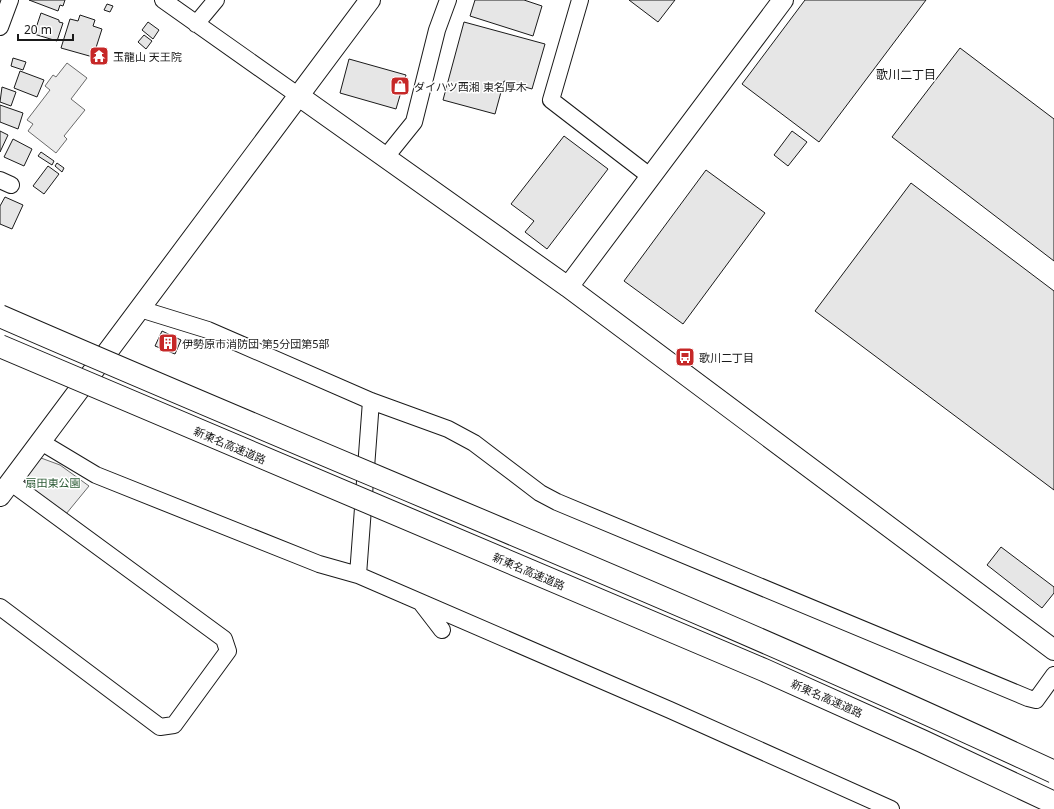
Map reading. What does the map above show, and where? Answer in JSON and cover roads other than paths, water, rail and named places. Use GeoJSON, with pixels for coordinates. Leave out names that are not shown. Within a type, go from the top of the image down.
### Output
{"type":"FeatureCollection","features":[{"type":"Feature","properties":{"kind":"highway"},"geometry":{"type":"LineString","coordinates":[[0,316],[151,382],[791,651],[1054,772]]}},
{"type":"Feature","properties":{"kind":"highway","name":"新東名高速道路"},"geometry":{"type":"LineString","coordinates":[[0,346],[764,670],[922,741],[1054,803]]}},
{"type":"Feature","properties":{"kind":"street"},"geometry":{"type":"LineString","coordinates":[[0,27],[10,0]]}},
{"type":"Feature","properties":{"kind":"street"},"geometry":{"type":"LineString","coordinates":[[163,0],[568,287],[1054,650]]}},
{"type":"Feature","properties":{"kind":"street"},"geometry":{"type":"LineString","coordinates":[[196,24],[216,0]]}},
{"type":"Feature","properties":{"kind":"street"},"geometry":{"type":"LineString","coordinates":[[0,607],[160,727],[174,725],[228,651],[224,639],[5,489],[370,0]]}},
{"type":"Feature","properties":{"kind":"street"},"geometry":{"type":"LineString","coordinates":[[385,158],[414,122],[437,30],[448,0]]}},
{"type":"Feature","properties":{"kind":"street"},"geometry":{"type":"LineString","coordinates":[[580,0],[551,100],[651,177]]}},
{"type":"Feature","properties":{"kind":"street"},"geometry":{"type":"LineString","coordinates":[[568,287],[783,0]]}},
{"type":"Feature","properties":{"kind":"street"},"geometry":{"type":"LineString","coordinates":[[140,309],[208,330],[371,401],[448,429],[474,443],[540,492],[557,502],[1028,698],[1036,700],[1054,675]]}},
{"type":"Feature","properties":{"kind":"street"},"geometry":{"type":"LineString","coordinates":[[358,575],[371,401]]}},
{"type":"Feature","properties":{"kind":"street"},"geometry":{"type":"LineString","coordinates":[[41,442],[96,475],[319,564],[358,575],[670,710],[891,809]]}},
{"type":"Feature","properties":{"kind":"street"},"geometry":{"type":"LineString","coordinates":[[421,602],[442,630]]}},
{"type":"Feature","properties":{"kind":"place","name":"玉龍山 天王院"},"geometry":{"type":"Point","coordinates":[99,56]}},
{"type":"Feature","properties":{"kind":"place","name":"ダイハツ西湘 東名厚木"},"geometry":{"type":"Point","coordinates":[400,86]}},
{"type":"Feature","properties":{"kind":"place","name":"伊勢原市消防団 第5分団第5部"},"geometry":{"type":"Point","coordinates":[168,343]}},
{"type":"Feature","properties":{"kind":"place","name":"歌川二丁目"},"geometry":{"type":"Point","coordinates":[685,357]}},
{"type":"Feature","properties":{"kind":"district","name":"歌川二丁目"},"geometry":{"type":"Point","coordinates":[906,74]}},
{"type":"Feature","properties":{"kind":"park label","name":"扇田東公園"},"geometry":{"type":"Point","coordinates":[53,482]}}]}
